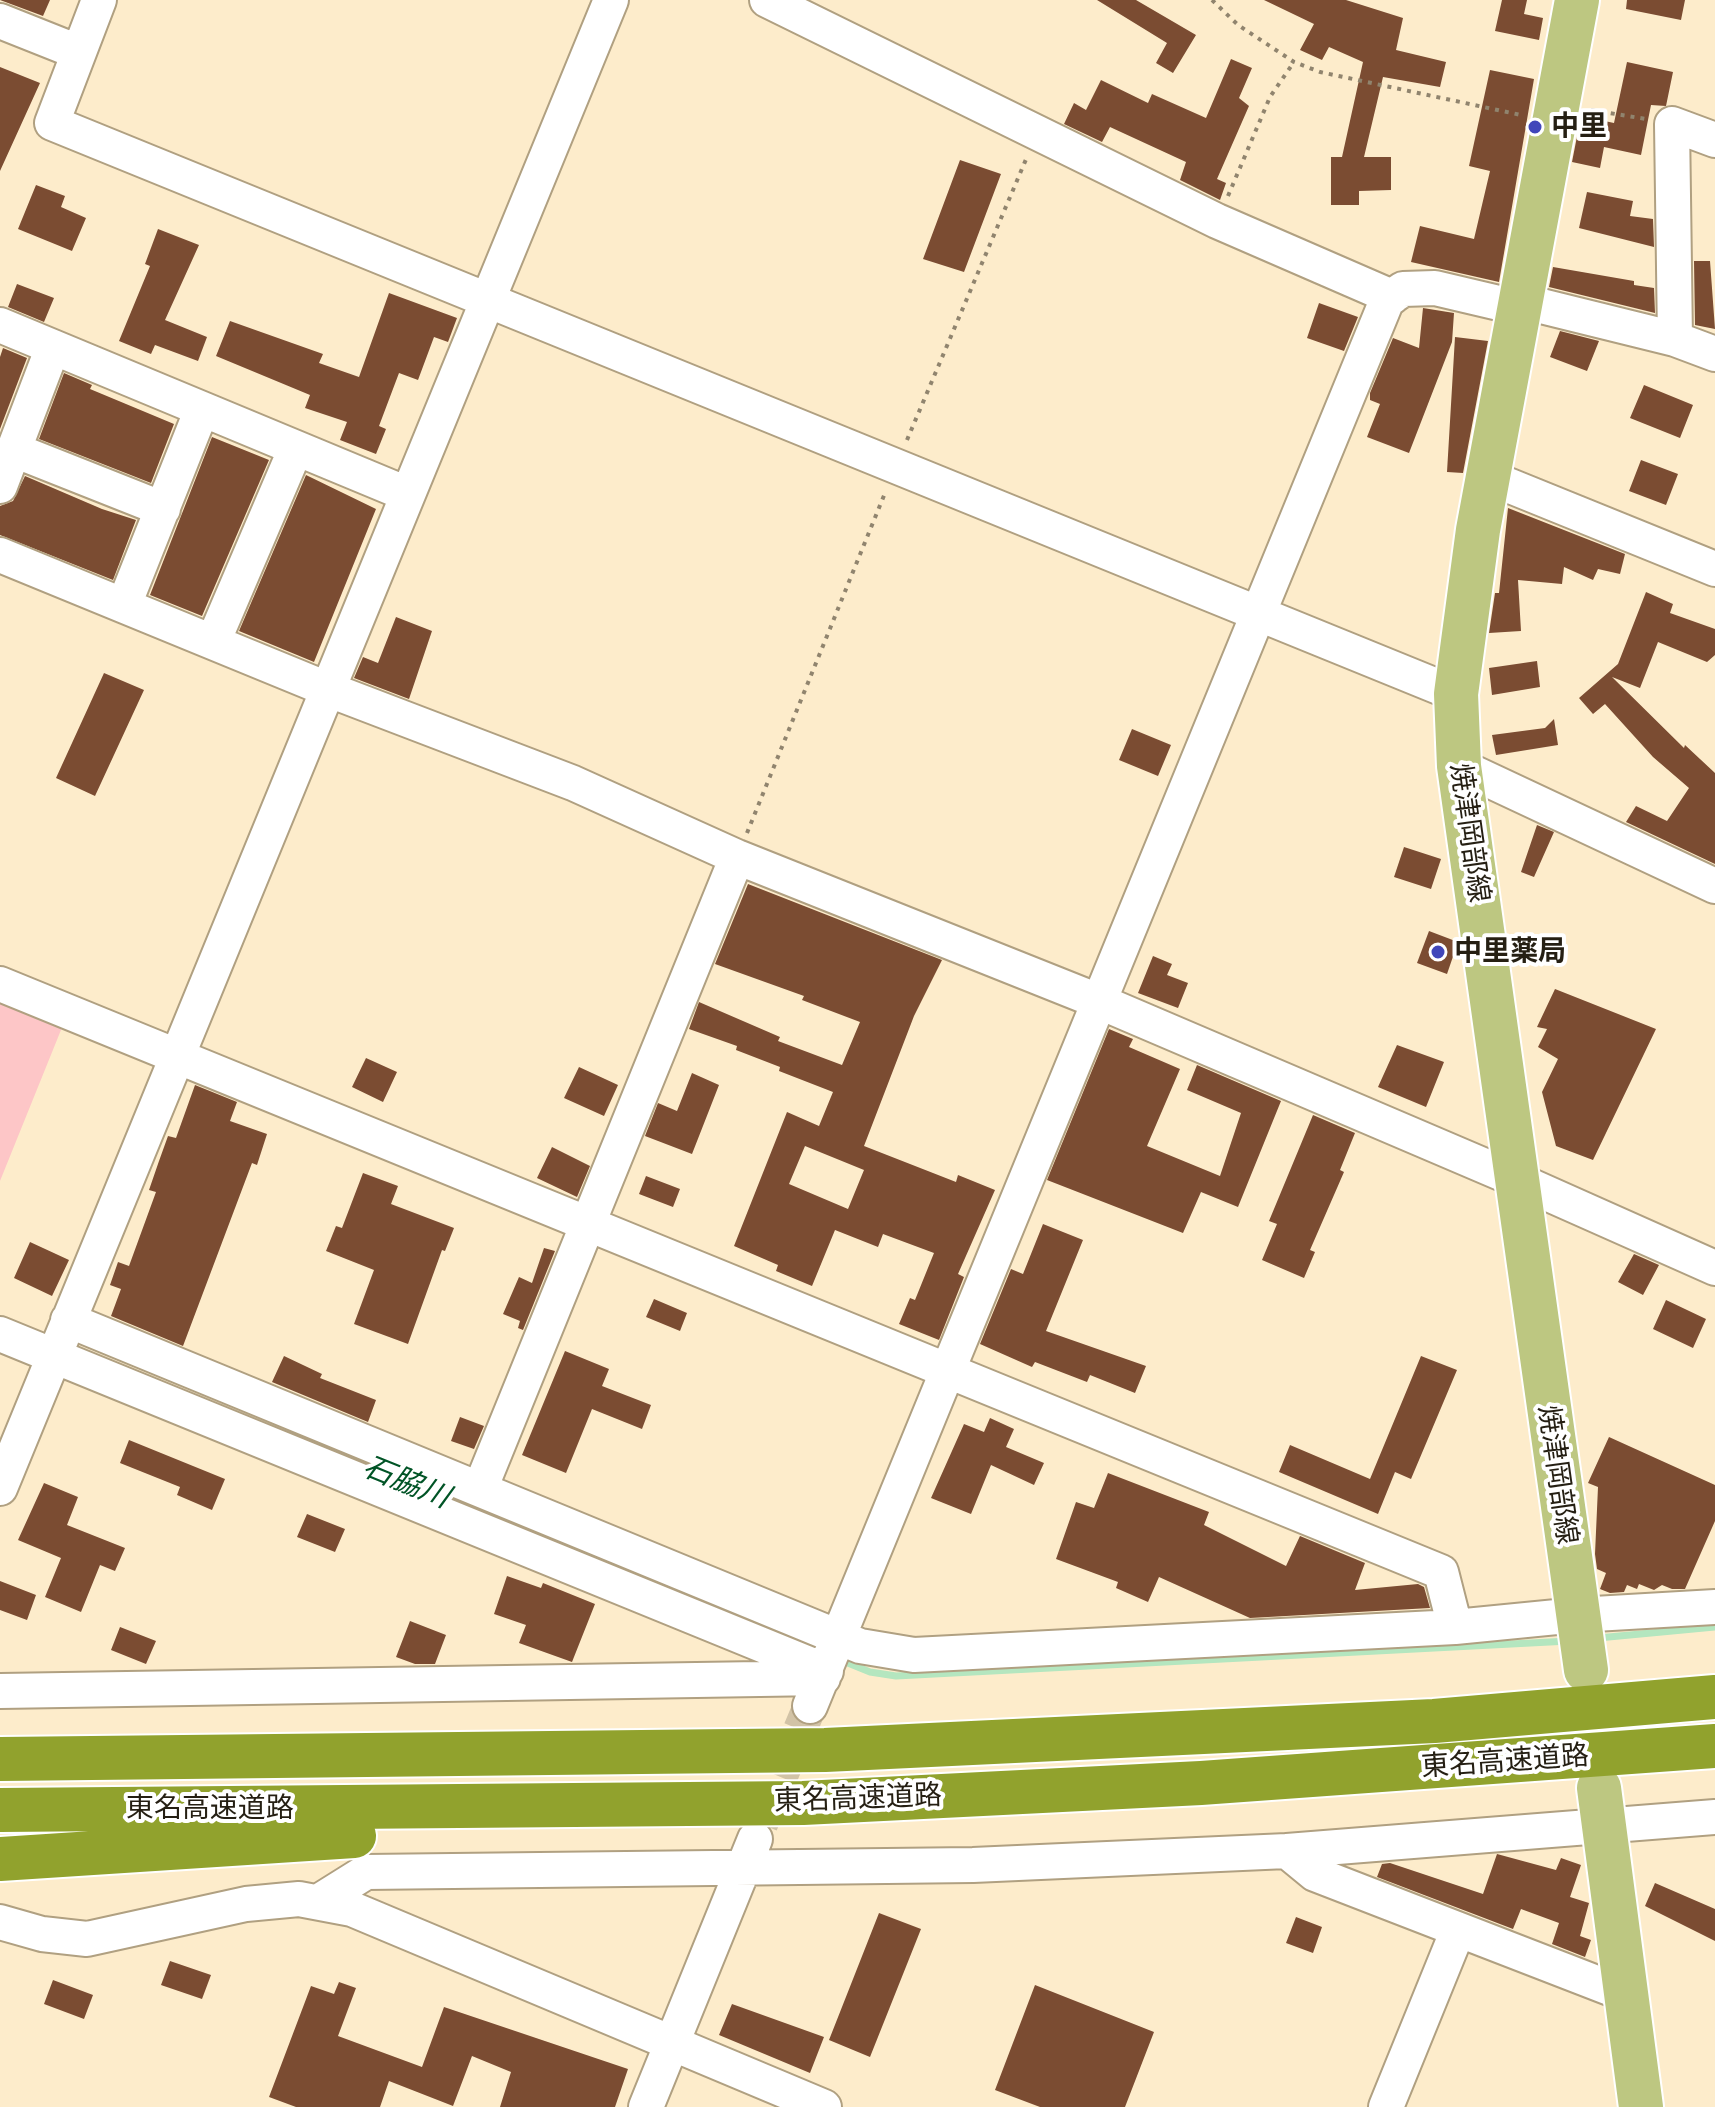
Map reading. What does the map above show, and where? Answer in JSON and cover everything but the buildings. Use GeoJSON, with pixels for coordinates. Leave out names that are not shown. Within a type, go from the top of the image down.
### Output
{"type":"FeatureCollection","features":[{"type":"Feature","properties":{"kind":"highway","name":"東名高速道路"},"geometry":{"type":"LineString","coordinates":[[9,1758],[825,1750],[1434,1721],[1715,1697]]}},
{"type":"Feature","properties":{"kind":"highway","name":"東名高速道路"},"geometry":{"type":"LineString","coordinates":[[0,1810],[803,1803],[1201,1783],[1715,1746]]}},
{"type":"Feature","properties":{"kind":"highway"},"geometry":{"type":"LineString","coordinates":[[0,1859],[803,1803]]}},
{"type":"Feature","properties":{"kind":"main road","name":"焼津岡部線"},"geometry":{"type":"LineString","coordinates":[[1577,0],[1488,477],[1456,694],[1459,766],[1586,1670]]}},
{"type":"Feature","properties":{"kind":"main road"},"geometry":{"type":"LineString","coordinates":[[1601,1807],[1641,2107]]}},
{"type":"Feature","properties":{"kind":"street"},"geometry":{"type":"LineString","coordinates":[[99,0],[52,123],[1456,694]]}},
{"type":"Feature","properties":{"kind":"street"},"geometry":{"type":"LineString","coordinates":[[0,1488],[175,1055],[611,0]]}},
{"type":"Feature","properties":{"kind":"street"},"geometry":{"type":"LineString","coordinates":[[767,0],[1217,221],[1392,297]]}},
{"type":"Feature","properties":{"kind":"street"},"geometry":{"type":"LineString","coordinates":[[0,21],[78,52]]}},
{"type":"Feature","properties":{"kind":"street"},"geometry":{"type":"LineString","coordinates":[[1675,339],[1672,124],[1715,140]]}},
{"type":"Feature","properties":{"kind":"street"},"geometry":{"type":"LineString","coordinates":[[819,1685],[1387,300],[1403,289],[1435,288],[1675,339],[1715,354]]}},
{"type":"Feature","properties":{"kind":"street"},"geometry":{"type":"LineString","coordinates":[[0,325],[407,494]]}},
{"type":"Feature","properties":{"kind":"street"},"geometry":{"type":"LineString","coordinates":[[0,486],[53,347]]}},
{"type":"Feature","properties":{"kind":"street"},"geometry":{"type":"LineString","coordinates":[[124,605],[202,409]]}},
{"type":"Feature","properties":{"kind":"street"},"geometry":{"type":"LineString","coordinates":[[213,642],[296,448]]}},
{"type":"Feature","properties":{"kind":"street"},"geometry":{"type":"LineString","coordinates":[[14,450],[163,509]]}},
{"type":"Feature","properties":{"kind":"street"},"geometry":{"type":"LineString","coordinates":[[1488,477],[1715,569]]}},
{"type":"Feature","properties":{"kind":"street"},"geometry":{"type":"LineString","coordinates":[[0,555],[327,689],[573,783],[737,857],[1098,1001],[1715,1268]]}},
{"type":"Feature","properties":{"kind":"street"},"geometry":{"type":"LineString","coordinates":[[1459,766],[1715,886]]}},
{"type":"Feature","properties":{"kind":"street"},"geometry":{"type":"LineString","coordinates":[[480,1489],[591,1224],[737,857]]}},
{"type":"Feature","properties":{"kind":"street"},"geometry":{"type":"LineString","coordinates":[[0,984],[950,1369],[1441,1572],[1455,1627]]}},
{"type":"Feature","properties":{"kind":"street"},"geometry":{"type":"LineString","coordinates":[[68,1320],[860,1646],[914,1655],[1455,1627],[1577,1615],[1715,1607]]}},
{"type":"Feature","properties":{"kind":"street"},"geometry":{"type":"LineString","coordinates":[[0,1334],[819,1685]]}},
{"type":"Feature","properties":{"kind":"street"},"geometry":{"type":"LineString","coordinates":[[0,1691],[819,1685]]}},
{"type":"Feature","properties":{"kind":"street"},"geometry":{"type":"LineString","coordinates":[[318,1902],[366,1872],[750,1853],[973,1865],[1287,1851],[1601,1807],[1715,1817]]}},
{"type":"Feature","properties":{"kind":"street"},"geometry":{"type":"LineString","coordinates":[[1287,1851],[1315,1874],[1625,1994]]}},
{"type":"Feature","properties":{"kind":"street"},"geometry":{"type":"LineString","coordinates":[[646,2107],[750,1853]]}},
{"type":"Feature","properties":{"kind":"street"},"geometry":{"type":"LineString","coordinates":[[0,1922],[42,1934],[87,1939],[246,1904],[299,1899],[352,1909],[824,2107]]}},
{"type":"Feature","properties":{"kind":"street"},"geometry":{"type":"LineString","coordinates":[[1386,2107],[1458,1930]]}},
{"type":"Feature","properties":{"kind":"path"},"geometry":{"type":"LineString","coordinates":[[1212,0],[1238,25],[1294,62],[1320,72],[1557,113],[1672,124]]}},
{"type":"Feature","properties":{"kind":"path"},"geometry":{"type":"LineString","coordinates":[[1217,221],[1270,97],[1294,62]]}},
{"type":"Feature","properties":{"kind":"shaded area"},"geometry":{"type":"Polygon","coordinates":[[[0,1000],[63,1025],[0,1181],[0,1000]]]}},
{"type":"Feature","properties":{"kind":"waterway"},"geometry":{"type":"LineString","coordinates":[[1598,1638],[1715,1627]]}},
{"type":"Feature","properties":{"kind":"waterway"},"geometry":{"type":"LineString","coordinates":[[838,1659],[870,1672],[896,1676],[1569,1641]]}},
{"type":"Feature","properties":{"kind":"tunnel"},"geometry":{"type":"LineString","coordinates":[[761,1824],[810,1706]]}},
{"type":"Feature","properties":{"kind":"place","name":"中里"},"geometry":{"type":"Point","coordinates":[1535,127]}},
{"type":"Feature","properties":{"kind":"place","name":"中里薬局"},"geometry":{"type":"Point","coordinates":[1438,952]}},
{"type":"Feature","properties":{"kind":"water label","name":"石脇川"},"geometry":{"type":"Point","coordinates":[406,1483]}}]}
